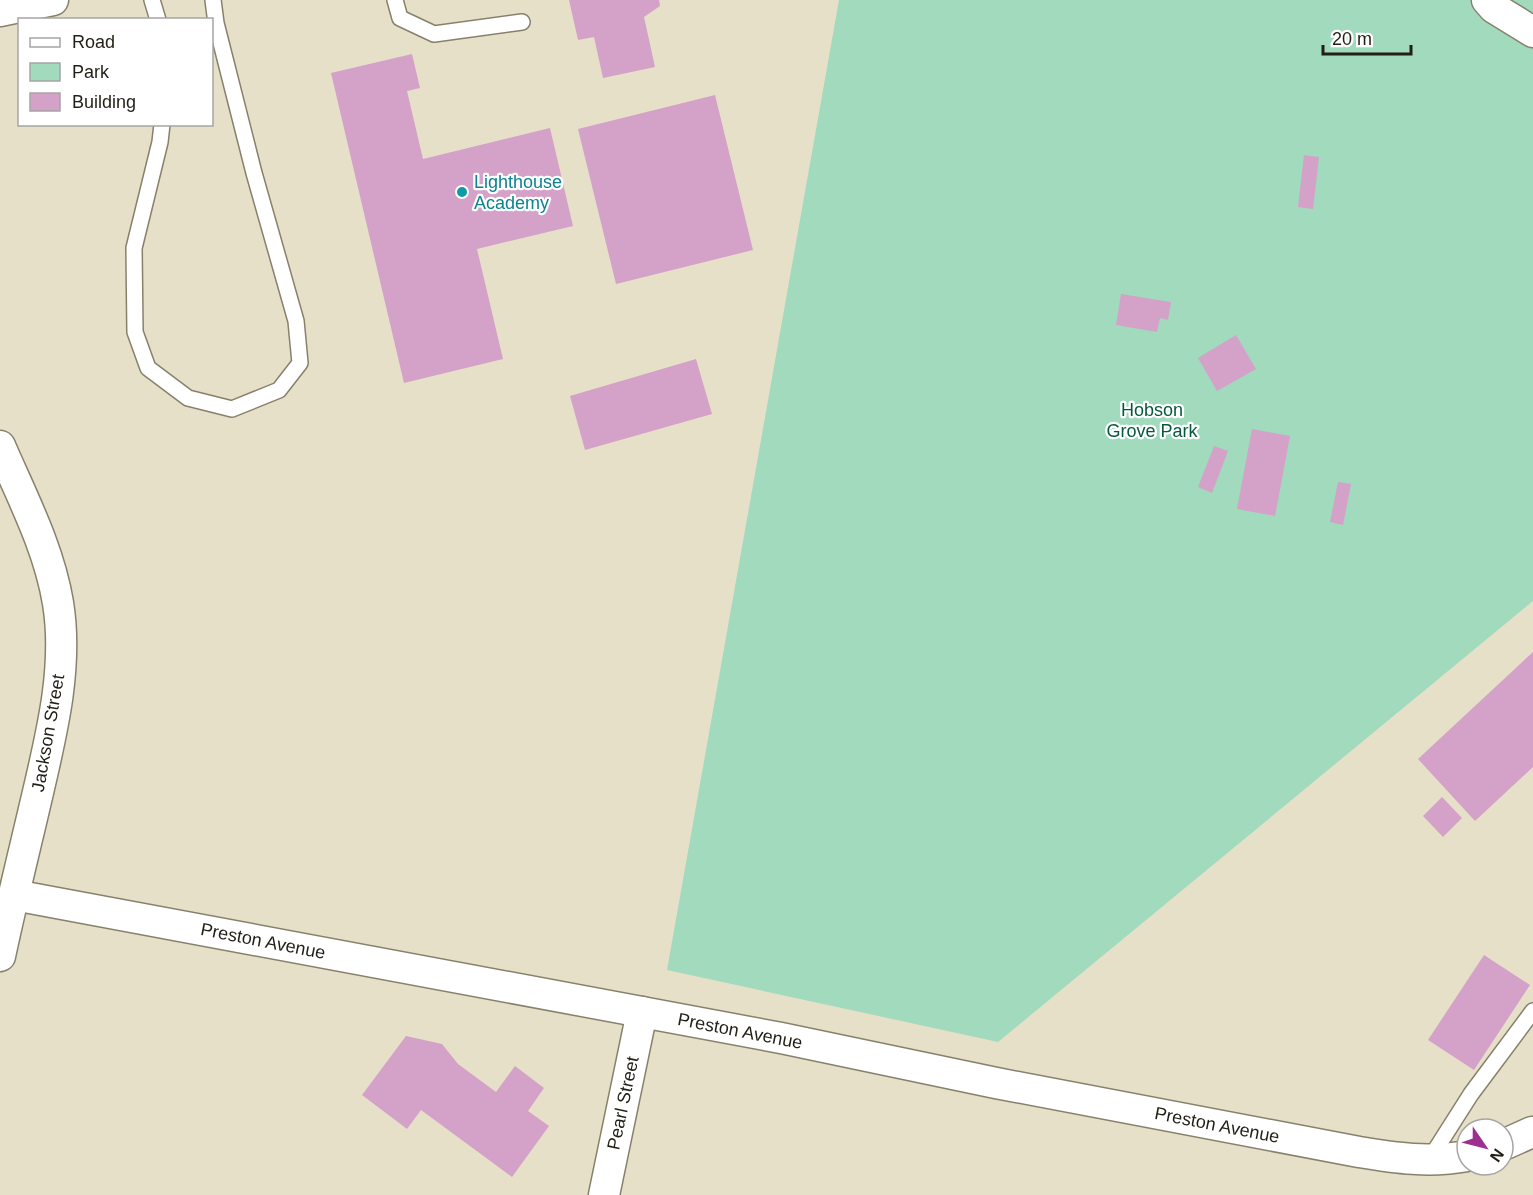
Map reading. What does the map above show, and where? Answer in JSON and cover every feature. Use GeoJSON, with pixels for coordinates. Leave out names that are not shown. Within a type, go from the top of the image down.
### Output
{"type":"FeatureCollection","features":[{"type":"Feature","properties":{"kind":"street"},"geometry":{"type":"LineString","coordinates":[[0,11],[53,0]]}},
{"type":"Feature","properties":{"kind":"street"},"geometry":{"type":"LineString","coordinates":[[1487,0],[1494,8],[1533,32]]}},
{"type":"Feature","properties":{"kind":"street","name":"Jackson Street"},"geometry":{"type":"LineString","coordinates":[[0,446],[47,558],[58,604],[60,629],[59,681],[54,715],[0,956]]}},
{"type":"Feature","properties":{"kind":"street","name":"Preston Avenue"},"geometry":{"type":"LineString","coordinates":[[14,895],[781,1038],[996,1083],[1287,1139],[1394,1158],[1429,1160],[1455,1157]]}},
{"type":"Feature","properties":{"kind":"street","name":"Pearl Street"},"geometry":{"type":"LineString","coordinates":[[604,1195],[642,1012]]}},
{"type":"Feature","properties":{"kind":"street"},"geometry":{"type":"LineString","coordinates":[[1515,1140],[1533,1132]]}},
{"type":"Feature","properties":{"kind":"lane"},"geometry":{"type":"LineString","coordinates":[[152,0],[157,18]]}},
{"type":"Feature","properties":{"kind":"lane"},"geometry":{"type":"LineString","coordinates":[[162,126],[160,142],[134,248],[135,332],[148,368],[188,398],[232,409],[279,390],[300,363],[296,321],[216,23],[213,0]]}},
{"type":"Feature","properties":{"kind":"lane"},"geometry":{"type":"LineString","coordinates":[[395,0],[400,18],[434,34],[522,22]]}},
{"type":"Feature","properties":{"kind":"lane"},"geometry":{"type":"LineString","coordinates":[[1429,1160],[1471,1094],[1533,1011]]}},
{"type":"Feature","properties":{"kind":"green space","name":"Hobson Grove Park"},"geometry":{"type":"Polygon","coordinates":[[[839,0],[1533,0],[1533,601],[998,1042],[667,970],[839,0]]]}},
{"type":"Feature","properties":{"kind":"building"},"geometry":{"type":"Polygon","coordinates":[[[569,0],[659,0],[660,6],[644,17],[655,67],[603,78],[594,37],[578,40],[569,0]]]}},
{"type":"Feature","properties":{"kind":"building","name":"Lighthouse Academy"},"geometry":{"type":"Polygon","coordinates":[[[412,54],[420,88],[407,91],[423,159],[550,128],[573,226],[477,249],[503,359],[404,383],[331,73],[412,54]]]}},
{"type":"Feature","properties":{"kind":"building"},"geometry":{"type":"Polygon","coordinates":[[[715,95],[753,250],[616,284],[578,129],[715,95]]]}},
{"type":"Feature","properties":{"kind":"building"},"geometry":{"type":"Polygon","coordinates":[[[1304,155],[1319,157],[1313,209],[1298,207],[1304,155]]]}},
{"type":"Feature","properties":{"kind":"building"},"geometry":{"type":"Polygon","coordinates":[[[1121,294],[1171,302],[1168,320],[1160,318],[1157,332],[1116,325],[1121,294]]]}},
{"type":"Feature","properties":{"kind":"building"},"geometry":{"type":"Polygon","coordinates":[[[1236,335],[1256,369],[1217,391],[1198,358],[1236,335]]]}},
{"type":"Feature","properties":{"kind":"building"},"geometry":{"type":"Polygon","coordinates":[[[696,359],[712,414],[585,450],[570,396],[696,359]]]}},
{"type":"Feature","properties":{"kind":"building"},"geometry":{"type":"Polygon","coordinates":[[[1252,429],[1290,436],[1275,516],[1237,509],[1252,429]]]}},
{"type":"Feature","properties":{"kind":"building"},"geometry":{"type":"Polygon","coordinates":[[[1214,446],[1228,451],[1212,493],[1198,487],[1214,446]]]}},
{"type":"Feature","properties":{"kind":"building"},"geometry":{"type":"Polygon","coordinates":[[[1338,482],[1351,484],[1343,525],[1330,522],[1338,482]]]}},
{"type":"Feature","properties":{"kind":"building"},"geometry":{"type":"Polygon","coordinates":[[[1533,652],[1533,767],[1475,821],[1418,759],[1533,652]]]}},
{"type":"Feature","properties":{"kind":"building"},"geometry":{"type":"Polygon","coordinates":[[[1442,797],[1462,818],[1443,837],[1423,816],[1442,797]]]}},
{"type":"Feature","properties":{"kind":"building"},"geometry":{"type":"Polygon","coordinates":[[[1484,955],[1530,985],[1474,1070],[1428,1040],[1484,955]]]}},
{"type":"Feature","properties":{"kind":"building"},"geometry":{"type":"Polygon","coordinates":[[[406,1036],[442,1044],[458,1064],[496,1092],[515,1066],[544,1088],[528,1111],[549,1126],[512,1177],[421,1110],[407,1129],[362,1095],[406,1036]]]}},
{"type":"Feature","properties":{"kind":"place","name":"Lighthouse Academy"},"geometry":{"type":"Point","coordinates":[462,192]}}]}
